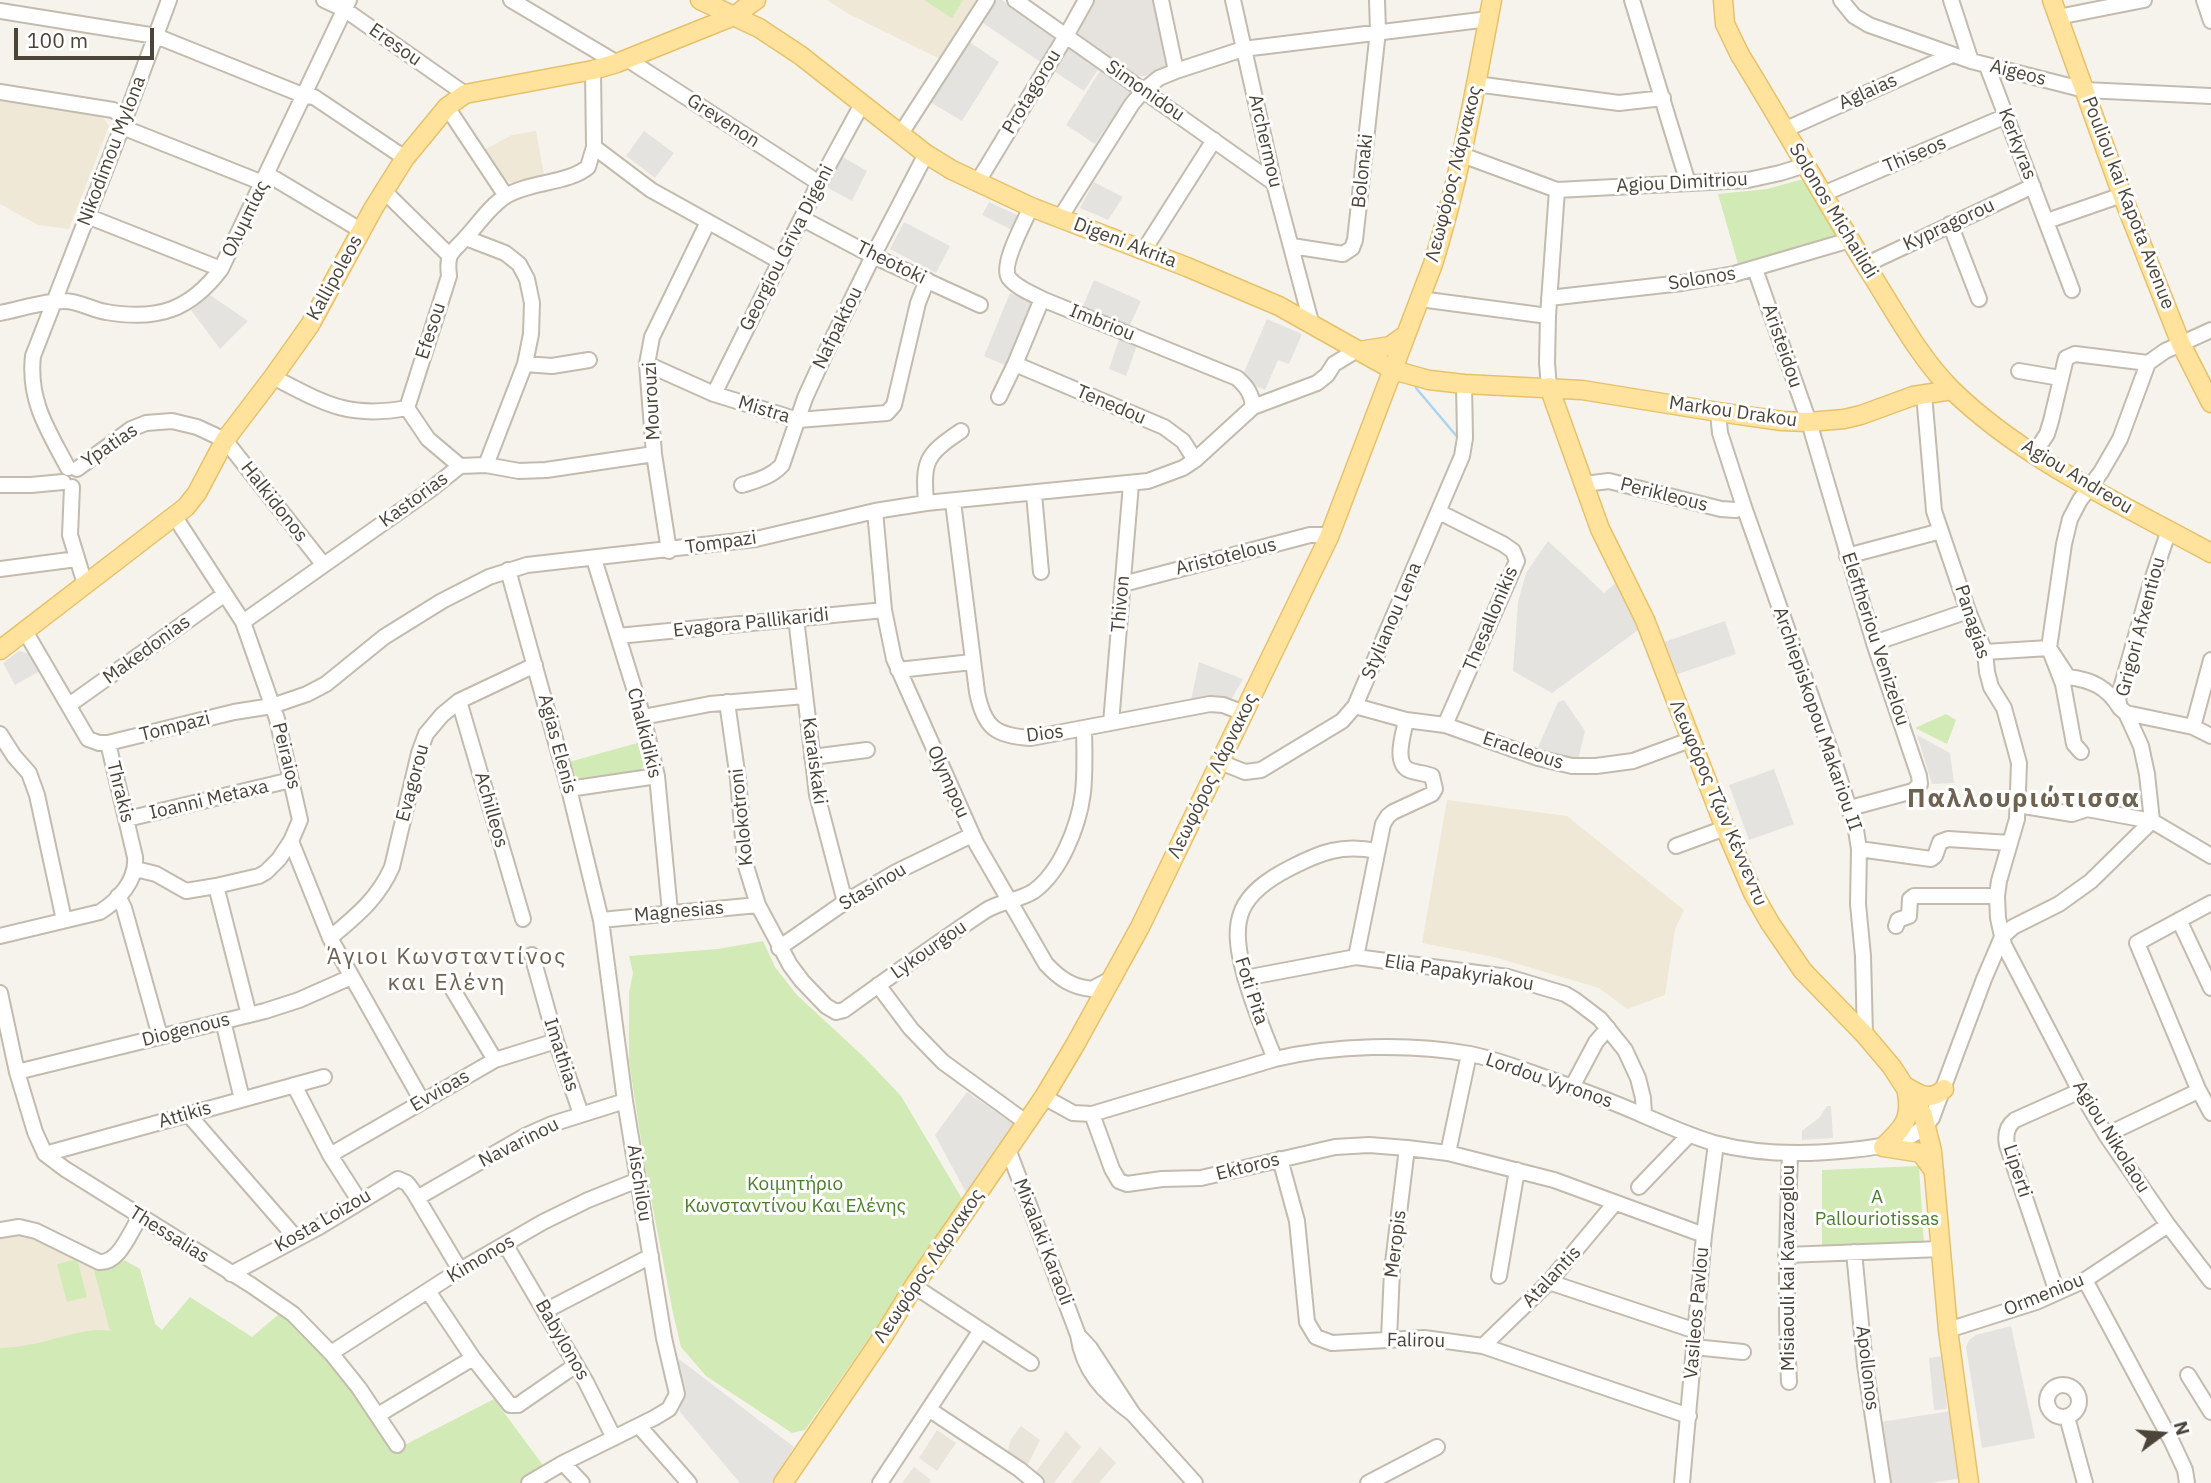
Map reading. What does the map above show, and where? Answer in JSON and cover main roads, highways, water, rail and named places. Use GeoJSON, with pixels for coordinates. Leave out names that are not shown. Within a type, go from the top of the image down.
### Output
{"type":"FeatureCollection","features":[{"type":"Feature","properties":{"kind":"main road"},"geometry":{"type":"LineString","coordinates":[[700,0],[734,16]]}},
{"type":"Feature","properties":{"kind":"main road"},"geometry":{"type":"LineString","coordinates":[[709,0],[734,16]]}},
{"type":"Feature","properties":{"kind":"main road","name":"Kallipoleos"},"geometry":{"type":"LineString","coordinates":[[0,650],[176,517],[197,493],[225,440],[310,325],[405,158],[447,107],[465,94],[593,70],[622,61],[734,16],[757,0]]}},
{"type":"Feature","properties":{"kind":"main road","name":"Λεωφόρος Λάρνακος"},"geometry":{"type":"LineString","coordinates":[[782,1483],[1044,1097],[1139,927],[1329,537],[1444,229],[1462,155],[1492,0]]}},
{"type":"Feature","properties":{"kind":"main road","name":"Solonos Michailidi"},"geometry":{"type":"LineString","coordinates":[[1723,0],[1731,40],[1865,265],[1922,353],[1946,383]]}},
{"type":"Feature","properties":{"kind":"main road"},"geometry":{"type":"LineString","coordinates":[[1726,24],[1731,0]]}},
{"type":"Feature","properties":{"kind":"main road","name":"Pouliou kai Kapota Avenue"},"geometry":{"type":"LineString","coordinates":[[2055,9],[2122,195],[2182,344],[2211,403]]}},
{"type":"Feature","properties":{"kind":"main road","name":"Digeni Akrita"},"geometry":{"type":"LineString","coordinates":[[734,16],[759,28],[800,55],[926,155],[977,183],[1279,306],[1393,370],[1429,380],[1464,384],[1549,387]]}},
{"type":"Feature","properties":{"kind":"main road"},"geometry":{"type":"LineString","coordinates":[[1358,351],[1390,346],[1404,336]]}},
{"type":"Feature","properties":{"kind":"main road"},"geometry":{"type":"LineString","coordinates":[[1918,395],[1924,366],[1922,353]]}},
{"type":"Feature","properties":{"kind":"main road","name":"Markou Drakou"},"geometry":{"type":"LineString","coordinates":[[1549,387],[1783,421],[1809,422],[1861,415],[1918,395],[1924,385],[1946,383]]}},
{"type":"Feature","properties":{"kind":"main road","name":"Agiou Andreou"},"geometry":{"type":"LineString","coordinates":[[1946,383],[1997,428],[2034,454],[2211,553]]}},
{"type":"Feature","properties":{"kind":"main road","name":"Λεωφόρος Τζων Κέννεντυ"},"geometry":{"type":"LineString","coordinates":[[1549,387],[1600,529],[1651,635],[1725,828],[1754,893],[1788,951],[1812,981],[1865,1035],[1905,1086],[1927,1124],[1934,1171],[1948,1330],[1969,1483]]}},
{"type":"Feature","properties":{"kind":"main road"},"geometry":{"type":"LineString","coordinates":[[1905,1086],[1927,1097],[1937,1095],[1944,1089]]}},
{"type":"Feature","properties":{"kind":"main road"},"geometry":{"type":"LineString","coordinates":[[1905,1086],[1909,1110],[1907,1117],[1901,1129],[1883,1147],[1921,1153],[1934,1171]]}},
{"type":"Feature","properties":{"kind":"waterway"},"geometry":{"type":"LineString","coordinates":[[1416,388],[1459,439]]}},
{"type":"Feature","properties":{"kind":"district","name":"Παλλουριώτισσα"},"geometry":{"type":"Point","coordinates":[2024,799]}},
{"type":"Feature","properties":{"kind":"district","name":"Άγιοι Κωνσταντίνος και Ελένη"},"geometry":{"type":"Point","coordinates":[447,970]}},
{"type":"Feature","properties":{"kind":"park label","name":"Κοιμητήριο Κωνσταντίνου Και Ελένης"},"geometry":{"type":"Point","coordinates":[795,1196]}},
{"type":"Feature","properties":{"kind":"park label","name":"A Pallouriotissas"},"geometry":{"type":"Point","coordinates":[1877,1209]}}]}
